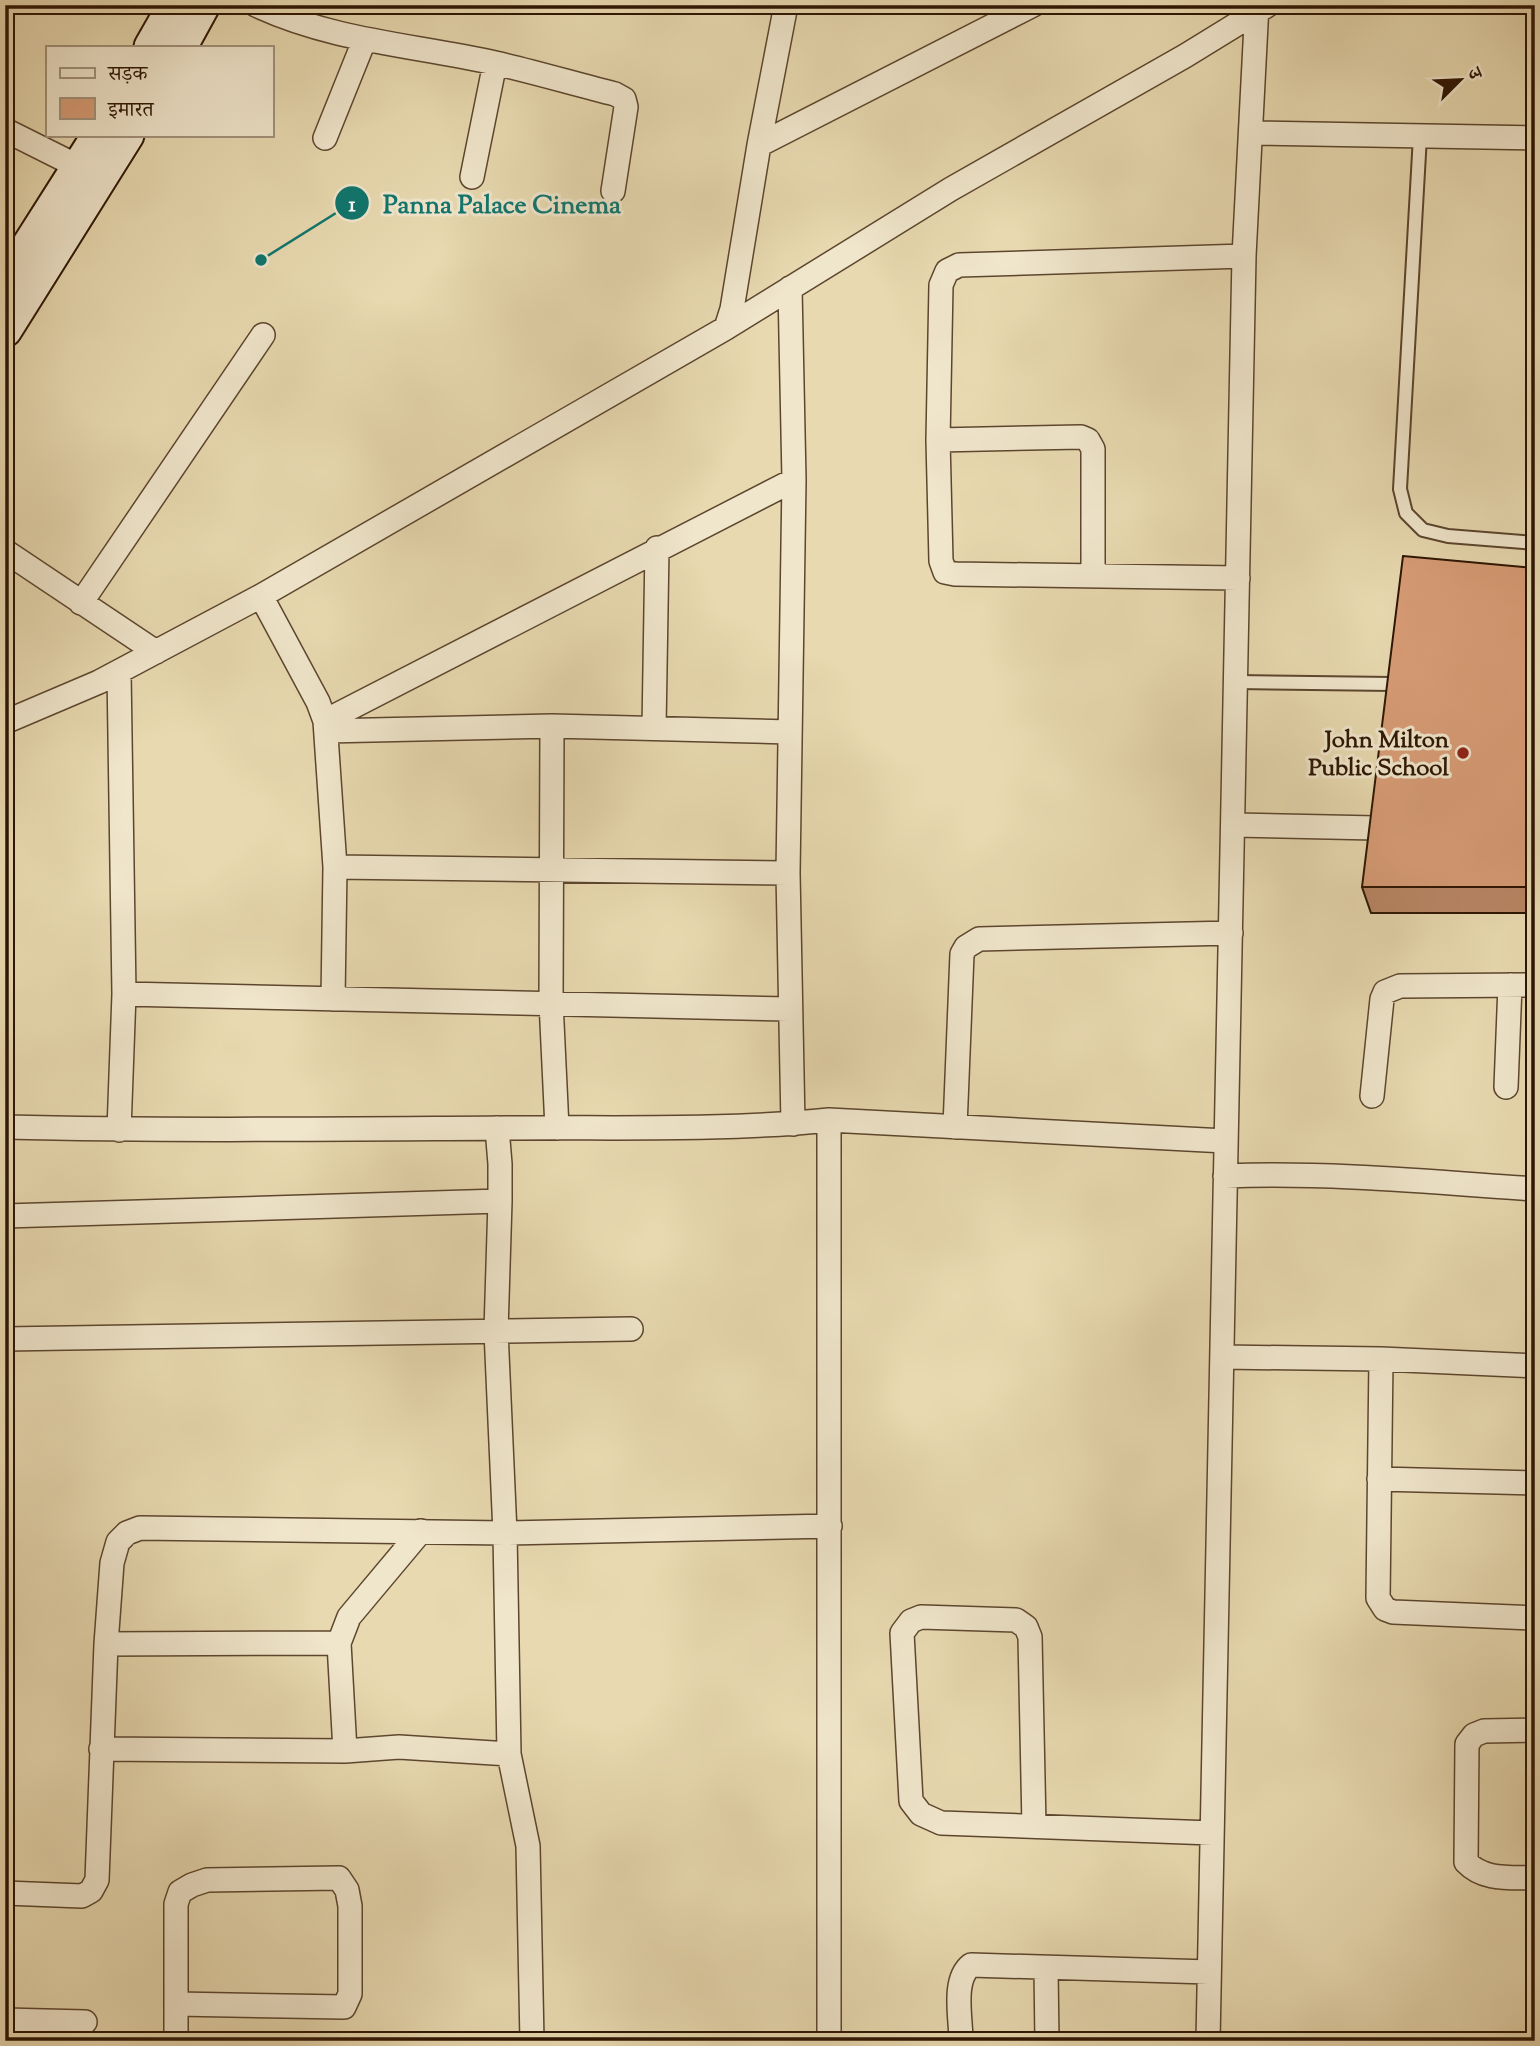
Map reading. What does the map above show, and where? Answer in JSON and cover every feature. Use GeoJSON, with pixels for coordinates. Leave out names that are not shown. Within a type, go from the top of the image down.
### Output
{"type":"FeatureCollection","features":[{"type":"Feature","properties":{"kind":"main road"},"geometry":{"type":"LineString","coordinates":[[151,46],[175,5]]}},
{"type":"Feature","properties":{"kind":"main road"},"geometry":{"type":"LineString","coordinates":[[181,46],[203,5]]}},
{"type":"Feature","properties":{"kind":"main road"},"geometry":{"type":"LineString","coordinates":[[5,283],[98,136]]}},
{"type":"Feature","properties":{"kind":"main road"},"geometry":{"type":"LineString","coordinates":[[5,330],[126,136]]}},
{"type":"Feature","properties":{"kind":"street"},"geometry":{"type":"LineString","coordinates":[[256,5],[273,13],[363,41],[495,63],[615,94],[624,99],[626,107],[613,191]]}},
{"type":"Feature","properties":{"kind":"street"},"geometry":{"type":"LineString","coordinates":[[726,328],[732,309],[786,5]]}},
{"type":"Feature","properties":{"kind":"street"},"geometry":{"type":"LineString","coordinates":[[759,145],[1033,5]]}},
{"type":"Feature","properties":{"kind":"street"},"geometry":{"type":"LineString","coordinates":[[1208,2041],[1244,256],[1261,7]]}},
{"type":"Feature","properties":{"kind":"street"},"geometry":{"type":"LineString","coordinates":[[5,722],[119,672],[261,596],[726,328],[951,189],[1185,56],[1261,7]]}},
{"type":"Feature","properties":{"kind":"street"},"geometry":{"type":"LineString","coordinates":[[325,138],[363,41]]}},
{"type":"Feature","properties":{"kind":"street"},"geometry":{"type":"LineString","coordinates":[[472,177],[495,63]]}},
{"type":"Feature","properties":{"kind":"street"},"geometry":{"type":"LineString","coordinates":[[5,130],[79,167]]}},
{"type":"Feature","properties":{"kind":"street"},"geometry":{"type":"LineString","coordinates":[[1251,133],[1535,138]]}},
{"type":"Feature","properties":{"kind":"street"},"geometry":{"type":"LineString","coordinates":[[1238,578],[945,572],[941,561],[938,440],[941,285],[947,271],[959,265],[1244,256]]}},
{"type":"Feature","properties":{"kind":"street"},"geometry":{"type":"LineString","coordinates":[[790,288],[793,480],[788,873],[793,1124]]}},
{"type":"Feature","properties":{"kind":"street"},"geometry":{"type":"LineString","coordinates":[[81,603],[262,334]]}},
{"type":"Feature","properties":{"kind":"street"},"geometry":{"type":"LineString","coordinates":[[938,440],[1081,437],[1088,440],[1093,449],[1093,575]]}},
{"type":"Feature","properties":{"kind":"street"},"geometry":{"type":"LineString","coordinates":[[326,726],[657,548],[793,480]]}},
{"type":"Feature","properties":{"kind":"street"},"geometry":{"type":"LineString","coordinates":[[654,728],[657,548]]}},
{"type":"Feature","properties":{"kind":"street"},"geometry":{"type":"LineString","coordinates":[[5,551],[156,652]]}},
{"type":"Feature","properties":{"kind":"street"},"geometry":{"type":"LineString","coordinates":[[261,596],[318,702],[326,726],[335,867],[333,999]]}},
{"type":"Feature","properties":{"kind":"street"},"geometry":{"type":"LineString","coordinates":[[119,672],[124,994],[119,1130]]}},
{"type":"Feature","properties":{"kind":"street"},"geometry":{"type":"LineString","coordinates":[[326,726],[552,726],[789,732]]}},
{"type":"Feature","properties":{"kind":"street"},"geometry":{"type":"LineString","coordinates":[[552,726],[551,1002],[557,1128]]}},
{"type":"Feature","properties":{"kind":"street"},"geometry":{"type":"LineString","coordinates":[[1234,825],[1376,828]]}},
{"type":"Feature","properties":{"kind":"street"},"geometry":{"type":"LineString","coordinates":[[335,867],[788,873]]}},
{"type":"Feature","properties":{"kind":"street"},"geometry":{"type":"LineString","coordinates":[[955,1127],[962,954],[971,943],[979,939],[1231,933]]}},
{"type":"Feature","properties":{"kind":"street"},"geometry":{"type":"LineString","coordinates":[[1506,1087],[1510,985]]}},
{"type":"Feature","properties":{"kind":"street"},"geometry":{"type":"LineString","coordinates":[[1372,1096],[1382,999],[1385,992],[1400,986],[1535,985]]}},
{"type":"Feature","properties":{"kind":"street"},"geometry":{"type":"LineString","coordinates":[[124,994],[789,1009]]}},
{"type":"Feature","properties":{"kind":"street"},"geometry":{"type":"LineString","coordinates":[[5,1127],[119,1130],[557,1128],[793,1124],[829,1120],[1225,1141]]}},
{"type":"Feature","properties":{"kind":"street"},"geometry":{"type":"LineString","coordinates":[[829,1120],[829,2041]]}},
{"type":"Feature","properties":{"kind":"street"},"geometry":{"type":"LineString","coordinates":[[497,1128],[500,1201],[496,1331],[505,1533],[509,1754],[528,1846],[532,2041]]}},
{"type":"Feature","properties":{"kind":"street"},"geometry":{"type":"LineString","coordinates":[[1225,1176],[1395,1179],[1535,1189]]}},
{"type":"Feature","properties":{"kind":"street"},"geometry":{"type":"LineString","coordinates":[[5,1216],[500,1201]]}},
{"type":"Feature","properties":{"kind":"street"},"geometry":{"type":"LineString","coordinates":[[5,1339],[631,1329]]}},
{"type":"Feature","properties":{"kind":"street"},"geometry":{"type":"LineString","coordinates":[[1222,1357],[1381,1359],[1535,1366]]}},
{"type":"Feature","properties":{"kind":"street"},"geometry":{"type":"LineString","coordinates":[[1381,1359],[1378,1598],[1385,1609],[1393,1612],[1535,1618]]}},
{"type":"Feature","properties":{"kind":"street"},"geometry":{"type":"LineString","coordinates":[[1379,1479],[1535,1483]]}},
{"type":"Feature","properties":{"kind":"street"},"geometry":{"type":"LineString","coordinates":[[5,1894],[82,1896],[91,1891],[97,1880],[106,1644],[112,1563],[118,1542],[127,1533],[139,1528],[505,1533],[830,1526]]}},
{"type":"Feature","properties":{"kind":"street"},"geometry":{"type":"LineString","coordinates":[[345,1751],[339,1643],[349,1618],[421,1531]]}},
{"type":"Feature","properties":{"kind":"street"},"geometry":{"type":"LineString","coordinates":[[1034,1826],[1030,1637],[1026,1627],[1016,1620],[921,1616],[911,1621],[902,1633],[911,1801],[921,1814],[941,1822],[1034,1826],[1212,1833]]}},
{"type":"Feature","properties":{"kind":"street"},"geometry":{"type":"LineString","coordinates":[[106,1644],[339,1643]]}},
{"type":"Feature","properties":{"kind":"street"},"geometry":{"type":"LineString","coordinates":[[1535,1731],[1484,1731],[1475,1735],[1467,1744],[1466,1849],[1466,1862],[1484,1876],[1535,1878]]}},
{"type":"Feature","properties":{"kind":"street"},"geometry":{"type":"LineString","coordinates":[[102,1749],[345,1751],[399,1746],[509,1754]]}},
{"type":"Feature","properties":{"kind":"street"},"geometry":{"type":"LineString","coordinates":[[176,2041],[176,1904],[180,1892],[207,1880],[339,1878],[347,1890],[350,1906],[350,1994],[344,2007],[177,2004]]}},
{"type":"Feature","properties":{"kind":"street"},"geometry":{"type":"LineString","coordinates":[[961,2041],[960,1980],[964,1970],[977,1963],[1046,1969],[1209,1972]]}},
{"type":"Feature","properties":{"kind":"street"},"geometry":{"type":"LineString","coordinates":[[1046,1969],[1047,2041]]}},
{"type":"Feature","properties":{"kind":"street"},"geometry":{"type":"LineString","coordinates":[[5,2020],[85,2022]]}},
{"type":"Feature","properties":{"kind":"lane"},"geometry":{"type":"LineString","coordinates":[[1420,136],[1400,489],[1406,513],[1423,530],[1448,536],[1535,543]]}},
{"type":"Feature","properties":{"kind":"lane"},"geometry":{"type":"LineString","coordinates":[[1236,682],[1393,684]]}},
{"type":"Feature","properties":{"kind":"building","name":"John Milton Public School"},"geometry":{"type":"Polygon","coordinates":[[[1403,556],[1535,568],[1535,887],[1362,887],[1403,556]]]}},
{"type":"Feature","properties":{"kind":"place","name":"Panna Palace Cinema"},"geometry":{"type":"Point","coordinates":[261,260]}},
{"type":"Feature","properties":{"kind":"place","name":"John Milton Public School"},"geometry":{"type":"Point","coordinates":[1463,753]}}]}
